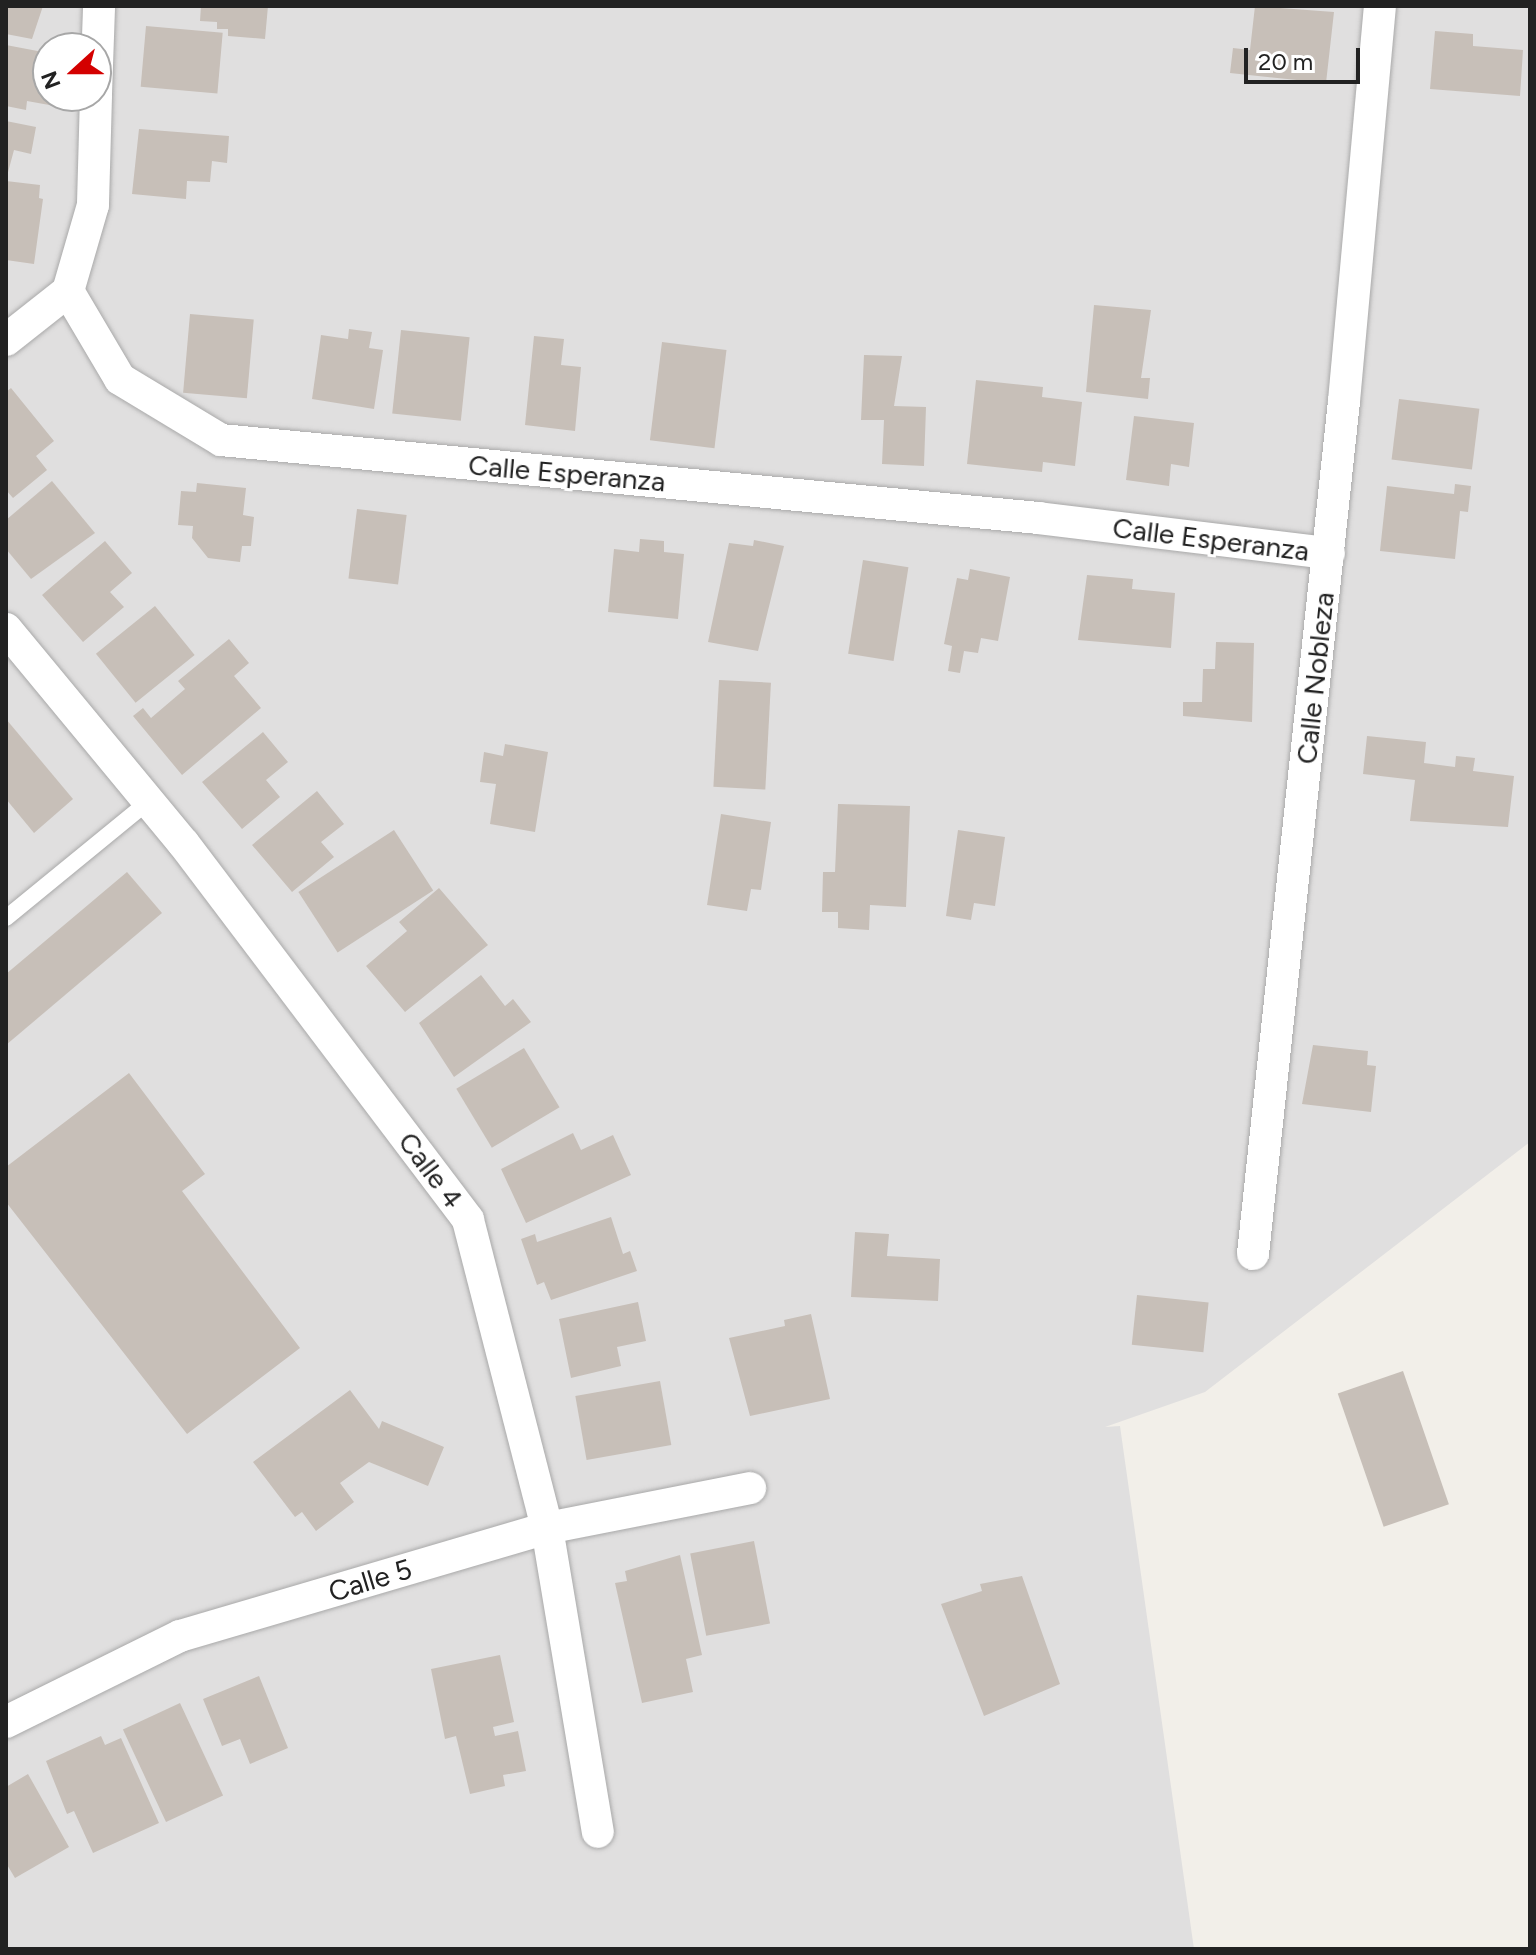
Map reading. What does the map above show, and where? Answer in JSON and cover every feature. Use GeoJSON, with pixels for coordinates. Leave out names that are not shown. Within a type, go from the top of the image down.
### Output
{"type":"FeatureCollection","features":[{"type":"Feature","properties":{"kind":"street"},"geometry":{"type":"LineString","coordinates":[[98,32],[99,6]]}},
{"type":"Feature","properties":{"kind":"street","name":"Calle Nobleza"},"geometry":{"type":"LineString","coordinates":[[1253,1254],[1329,553],[1380,6]]}},
{"type":"Feature","properties":{"kind":"street"},"geometry":{"type":"LineString","coordinates":[[6,340],[68,291],[93,205],[96,112]]}},
{"type":"Feature","properties":{"kind":"street","name":"Calle Esperanza"},"geometry":{"type":"LineString","coordinates":[[68,291],[120,379],[221,440],[1038,518],[1329,553]]}},
{"type":"Feature","properties":{"kind":"street","name":"Calle 4"},"geometry":{"type":"LineString","coordinates":[[6,629],[149,801],[468,1220],[547,1528],[598,1832]]}},
{"type":"Feature","properties":{"kind":"street","name":"Calle 5"},"geometry":{"type":"LineString","coordinates":[[6,1722],[180,1636],[547,1528],[750,1488]]}},
{"type":"Feature","properties":{"kind":"lane"},"geometry":{"type":"LineString","coordinates":[[6,918],[149,801]]}},
{"type":"Feature","properties":{"kind":"shaded area"},"geometry":{"type":"Polygon","coordinates":[[[6,6],[1530,6],[1530,1142],[1205,1392],[1105,1427],[1120,1426],[1194,1949],[6,1949],[6,6]]]}},
{"type":"Feature","properties":{"kind":"building"},"geometry":{"type":"Polygon","coordinates":[[[6,6],[43,6],[32,39],[6,34],[6,6]]]}},
{"type":"Feature","properties":{"kind":"building"},"geometry":{"type":"Polygon","coordinates":[[[201,6],[268,6],[265,39],[228,36],[228,29],[217,29],[217,22],[200,21],[201,6]]]}},
{"type":"Feature","properties":{"kind":"building"},"geometry":{"type":"Polygon","coordinates":[[[1255,6],[1334,12],[1326,83],[1230,73],[1233,48],[1250,50],[1255,6]]]}},
{"type":"Feature","properties":{"kind":"building"},"geometry":{"type":"Polygon","coordinates":[[[146,26],[223,33],[217,93],[141,87],[146,26]]]}},
{"type":"Feature","properties":{"kind":"building"},"geometry":{"type":"Polygon","coordinates":[[[1435,31],[1473,34],[1473,46],[1523,50],[1520,96],[1430,89],[1435,31]]]}},
{"type":"Feature","properties":{"kind":"building"},"geometry":{"type":"Polygon","coordinates":[[[6,45],[32,50],[32,102],[27,101],[26,110],[6,106],[6,45]]]}},
{"type":"Feature","properties":{"kind":"building"},"geometry":{"type":"Polygon","coordinates":[[[6,121],[36,127],[31,154],[14,150],[7,176],[6,121]]]}},
{"type":"Feature","properties":{"kind":"building"},"geometry":{"type":"Polygon","coordinates":[[[139,129],[229,136],[227,163],[212,161],[210,182],[187,181],[186,199],[132,194],[139,129]]]}},
{"type":"Feature","properties":{"kind":"building"},"geometry":{"type":"Polygon","coordinates":[[[6,181],[40,185],[39,198],[43,199],[34,264],[6,260],[6,181]]]}},
{"type":"Feature","properties":{"kind":"building"},"geometry":{"type":"Polygon","coordinates":[[[1094,305],[1151,310],[1141,378],[1150,378],[1148,399],[1086,392],[1094,305]]]}},
{"type":"Feature","properties":{"kind":"building"},"geometry":{"type":"Polygon","coordinates":[[[190,314],[254,320],[247,398],[183,393],[190,314]]]}},
{"type":"Feature","properties":{"kind":"building"},"geometry":{"type":"Polygon","coordinates":[[[349,329],[372,332],[369,348],[383,350],[374,409],[312,399],[321,335],[348,339],[349,329]]]}},
{"type":"Feature","properties":{"kind":"building"},"geometry":{"type":"Polygon","coordinates":[[[401,330],[470,337],[461,421],[392,414],[401,330]]]}},
{"type":"Feature","properties":{"kind":"building"},"geometry":{"type":"Polygon","coordinates":[[[534,336],[564,339],[561,365],[581,367],[575,431],[525,425],[534,336]]]}},
{"type":"Feature","properties":{"kind":"building"},"geometry":{"type":"Polygon","coordinates":[[[662,342],[727,350],[714,448],[650,440],[662,342]]]}},
{"type":"Feature","properties":{"kind":"building"},"geometry":{"type":"Polygon","coordinates":[[[864,355],[902,356],[894,406],[926,407],[924,466],[882,464],[884,420],[861,420],[864,355]]]}},
{"type":"Feature","properties":{"kind":"building"},"geometry":{"type":"Polygon","coordinates":[[[976,380],[1043,387],[1042,397],[1082,402],[1075,466],[1043,462],[1042,472],[967,464],[976,380]]]}},
{"type":"Feature","properties":{"kind":"building"},"geometry":{"type":"Polygon","coordinates":[[[11,388],[54,441],[36,456],[47,470],[13,498],[6,490],[6,392],[11,388]]]}},
{"type":"Feature","properties":{"kind":"building"},"geometry":{"type":"Polygon","coordinates":[[[1399,399],[1479,409],[1472,469],[1392,460],[1399,399]]]}},
{"type":"Feature","properties":{"kind":"building"},"geometry":{"type":"Polygon","coordinates":[[[1134,416],[1194,423],[1189,467],[1171,464],[1169,486],[1126,480],[1134,416]]]}},
{"type":"Feature","properties":{"kind":"building"},"geometry":{"type":"Polygon","coordinates":[[[52,481],[95,533],[31,579],[6,549],[6,520],[52,481]]]}},
{"type":"Feature","properties":{"kind":"building"},"geometry":{"type":"Polygon","coordinates":[[[197,483],[246,488],[243,515],[254,517],[251,546],[242,546],[240,562],[208,558],[192,538],[193,526],[178,525],[181,491],[196,492],[197,483]]]}},
{"type":"Feature","properties":{"kind":"building"},"geometry":{"type":"Polygon","coordinates":[[[1455,484],[1471,486],[1468,512],[1460,511],[1455,559],[1380,551],[1387,486],[1454,494],[1455,484]]]}},
{"type":"Feature","properties":{"kind":"building"},"geometry":{"type":"Polygon","coordinates":[[[357,509],[407,515],[398,585],[348,578],[357,509]]]}},
{"type":"Feature","properties":{"kind":"building"},"geometry":{"type":"Polygon","coordinates":[[[640,539],[664,541],[664,552],[684,554],[678,619],[608,612],[614,549],[639,552],[640,539]]]}},
{"type":"Feature","properties":{"kind":"building"},"geometry":{"type":"Polygon","coordinates":[[[754,540],[784,546],[758,651],[708,642],[729,543],[753,546],[754,540]]]}},
{"type":"Feature","properties":{"kind":"building"},"geometry":{"type":"Polygon","coordinates":[[[105,541],[132,573],[110,592],[124,607],[83,642],[42,595],[105,541]]]}},
{"type":"Feature","properties":{"kind":"building"},"geometry":{"type":"Polygon","coordinates":[[[863,560],[908,567],[894,661],[848,654],[863,560]]]}},
{"type":"Feature","properties":{"kind":"building"},"geometry":{"type":"Polygon","coordinates":[[[970,569],[1010,577],[998,641],[981,638],[978,653],[964,651],[960,673],[948,671],[952,646],[944,644],[957,578],[968,580],[970,569]]]}},
{"type":"Feature","properties":{"kind":"building"},"geometry":{"type":"Polygon","coordinates":[[[1087,575],[1133,579],[1132,589],[1175,593],[1171,648],[1078,640],[1087,575]]]}},
{"type":"Feature","properties":{"kind":"building"},"geometry":{"type":"Polygon","coordinates":[[[155,606],[195,655],[136,703],[96,654],[155,606]]]}},
{"type":"Feature","properties":{"kind":"building"},"geometry":{"type":"Polygon","coordinates":[[[229,639],[249,663],[234,676],[261,708],[182,775],[133,716],[143,708],[151,718],[185,689],[178,681],[229,639]]]}},
{"type":"Feature","properties":{"kind":"building"},"geometry":{"type":"Polygon","coordinates":[[[1216,642],[1254,643],[1252,722],[1183,716],[1183,702],[1202,702],[1203,669],[1215,669],[1216,642]]]}},
{"type":"Feature","properties":{"kind":"building"},"geometry":{"type":"Polygon","coordinates":[[[719,680],[771,683],[765,790],[713,787],[719,680]]]}},
{"type":"Feature","properties":{"kind":"building"},"geometry":{"type":"Polygon","coordinates":[[[6,719],[73,799],[34,833],[6,799],[6,719]]]}},
{"type":"Feature","properties":{"kind":"building"},"geometry":{"type":"Polygon","coordinates":[[[263,732],[288,762],[266,780],[280,797],[242,829],[202,782],[263,732]]]}},
{"type":"Feature","properties":{"kind":"building"},"geometry":{"type":"Polygon","coordinates":[[[1367,736],[1426,742],[1424,763],[1455,767],[1456,756],[1475,758],[1473,771],[1514,776],[1508,827],[1410,821],[1415,780],[1363,774],[1367,736]]]}},
{"type":"Feature","properties":{"kind":"building"},"geometry":{"type":"Polygon","coordinates":[[[505,744],[548,752],[535,832],[490,824],[496,784],[480,782],[484,752],[503,756],[505,744]]]}},
{"type":"Feature","properties":{"kind":"building"},"geometry":{"type":"Polygon","coordinates":[[[317,791],[344,824],[321,842],[334,857],[292,892],[252,845],[317,791]]]}},
{"type":"Feature","properties":{"kind":"building"},"geometry":{"type":"Polygon","coordinates":[[[838,804],[910,806],[906,907],[870,905],[869,930],[838,928],[838,912],[822,912],[823,872],[835,872],[838,804]]]}},
{"type":"Feature","properties":{"kind":"building"},"geometry":{"type":"Polygon","coordinates":[[[721,814],[771,822],[761,890],[751,889],[747,911],[707,905],[721,814]]]}},
{"type":"Feature","properties":{"kind":"building"},"geometry":{"type":"Polygon","coordinates":[[[394,830],[433,890],[338,952],[298,892],[394,830]]]}},
{"type":"Feature","properties":{"kind":"building"},"geometry":{"type":"Polygon","coordinates":[[[958,830],[1005,837],[995,906],[974,903],[971,920],[946,916],[958,830]]]}},
{"type":"Feature","properties":{"kind":"building"},"geometry":{"type":"Polygon","coordinates":[[[127,872],[162,913],[6,1045],[6,974],[127,872]]]}},
{"type":"Feature","properties":{"kind":"building"},"geometry":{"type":"Polygon","coordinates":[[[439,888],[488,945],[405,1012],[366,966],[407,931],[399,922],[439,888]]]}},
{"type":"Feature","properties":{"kind":"building"},"geometry":{"type":"Polygon","coordinates":[[[481,975],[505,1006],[513,999],[531,1022],[454,1077],[419,1023],[481,975]]]}},
{"type":"Feature","properties":{"kind":"building"},"geometry":{"type":"Polygon","coordinates":[[[1313,1045],[1368,1051],[1367,1065],[1376,1066],[1371,1112],[1302,1104],[1313,1045]]]}},
{"type":"Feature","properties":{"kind":"building"},"geometry":{"type":"Polygon","coordinates":[[[524,1048],[560,1107],[492,1148],[456,1089],[524,1048]]]}},
{"type":"Feature","properties":{"kind":"building"},"geometry":{"type":"Polygon","coordinates":[[[129,1073],[205,1174],[182,1191],[300,1348],[187,1434],[6,1202],[6,1167],[129,1073]]]}},
{"type":"Feature","properties":{"kind":"building"},"geometry":{"type":"Polygon","coordinates":[[[573,1133],[581,1150],[613,1135],[631,1175],[526,1223],[501,1169],[573,1133]]]}},
{"type":"Feature","properties":{"kind":"building"},"geometry":{"type":"Polygon","coordinates":[[[611,1217],[623,1254],[630,1251],[637,1271],[551,1300],[544,1282],[537,1285],[521,1239],[535,1234],[537,1242],[611,1217]]]}},
{"type":"Feature","properties":{"kind":"building"},"geometry":{"type":"Polygon","coordinates":[[[855,1232],[889,1234],[887,1256],[940,1259],[938,1301],[851,1297],[855,1232]]]}},
{"type":"Feature","properties":{"kind":"building"},"geometry":{"type":"Polygon","coordinates":[[[1137,1295],[1209,1303],[1203,1352],[1132,1345],[1137,1295]]]}},
{"type":"Feature","properties":{"kind":"building"},"geometry":{"type":"Polygon","coordinates":[[[638,1302],[646,1341],[617,1347],[621,1366],[571,1378],[559,1319],[638,1302]]]}},
{"type":"Feature","properties":{"kind":"building"},"geometry":{"type":"Polygon","coordinates":[[[811,1314],[830,1399],[750,1416],[729,1338],[785,1326],[784,1320],[811,1314]]]}},
{"type":"Feature","properties":{"kind":"building"},"geometry":{"type":"Polygon","coordinates":[[[1403,1371],[1449,1504],[1384,1527],[1338,1393],[1403,1371]]]}},
{"type":"Feature","properties":{"kind":"building"},"geometry":{"type":"Polygon","coordinates":[[[660,1381],[671,1445],[587,1460],[575,1396],[660,1381]]]}},
{"type":"Feature","properties":{"kind":"building"},"geometry":{"type":"Polygon","coordinates":[[[350,1390],[379,1429],[382,1421],[444,1447],[428,1486],[369,1462],[340,1483],[354,1502],[316,1531],[302,1512],[295,1517],[253,1462],[350,1390]]]}},
{"type":"Feature","properties":{"kind":"building"},"geometry":{"type":"Polygon","coordinates":[[[754,1541],[770,1623],[706,1636],[690,1553],[754,1541]]]}},
{"type":"Feature","properties":{"kind":"building"},"geometry":{"type":"Polygon","coordinates":[[[680,1555],[702,1655],[686,1659],[693,1692],[642,1703],[615,1583],[627,1581],[625,1571],[680,1555]]]}},
{"type":"Feature","properties":{"kind":"building"},"geometry":{"type":"Polygon","coordinates":[[[1022,1576],[1060,1684],[984,1716],[941,1604],[982,1591],[980,1584],[1022,1576]]]}},
{"type":"Feature","properties":{"kind":"building"},"geometry":{"type":"Polygon","coordinates":[[[500,1655],[514,1722],[493,1727],[495,1736],[518,1731],[526,1771],[503,1775],[505,1786],[470,1794],[456,1736],[445,1739],[431,1669],[500,1655]]]}},
{"type":"Feature","properties":{"kind":"building"},"geometry":{"type":"Polygon","coordinates":[[[259,1676],[288,1748],[250,1764],[240,1739],[222,1746],[203,1699],[259,1676]]]}},
{"type":"Feature","properties":{"kind":"building"},"geometry":{"type":"Polygon","coordinates":[[[180,1703],[223,1795],[166,1822],[123,1730],[180,1703]]]}},
{"type":"Feature","properties":{"kind":"building"},"geometry":{"type":"Polygon","coordinates":[[[101,1736],[105,1745],[121,1738],[159,1823],[93,1853],[74,1811],[67,1814],[46,1761],[101,1736]]]}},
{"type":"Feature","properties":{"kind":"building"},"geometry":{"type":"Polygon","coordinates":[[[28,1774],[69,1847],[15,1878],[6,1863],[6,1787],[28,1774]]]}}]}
